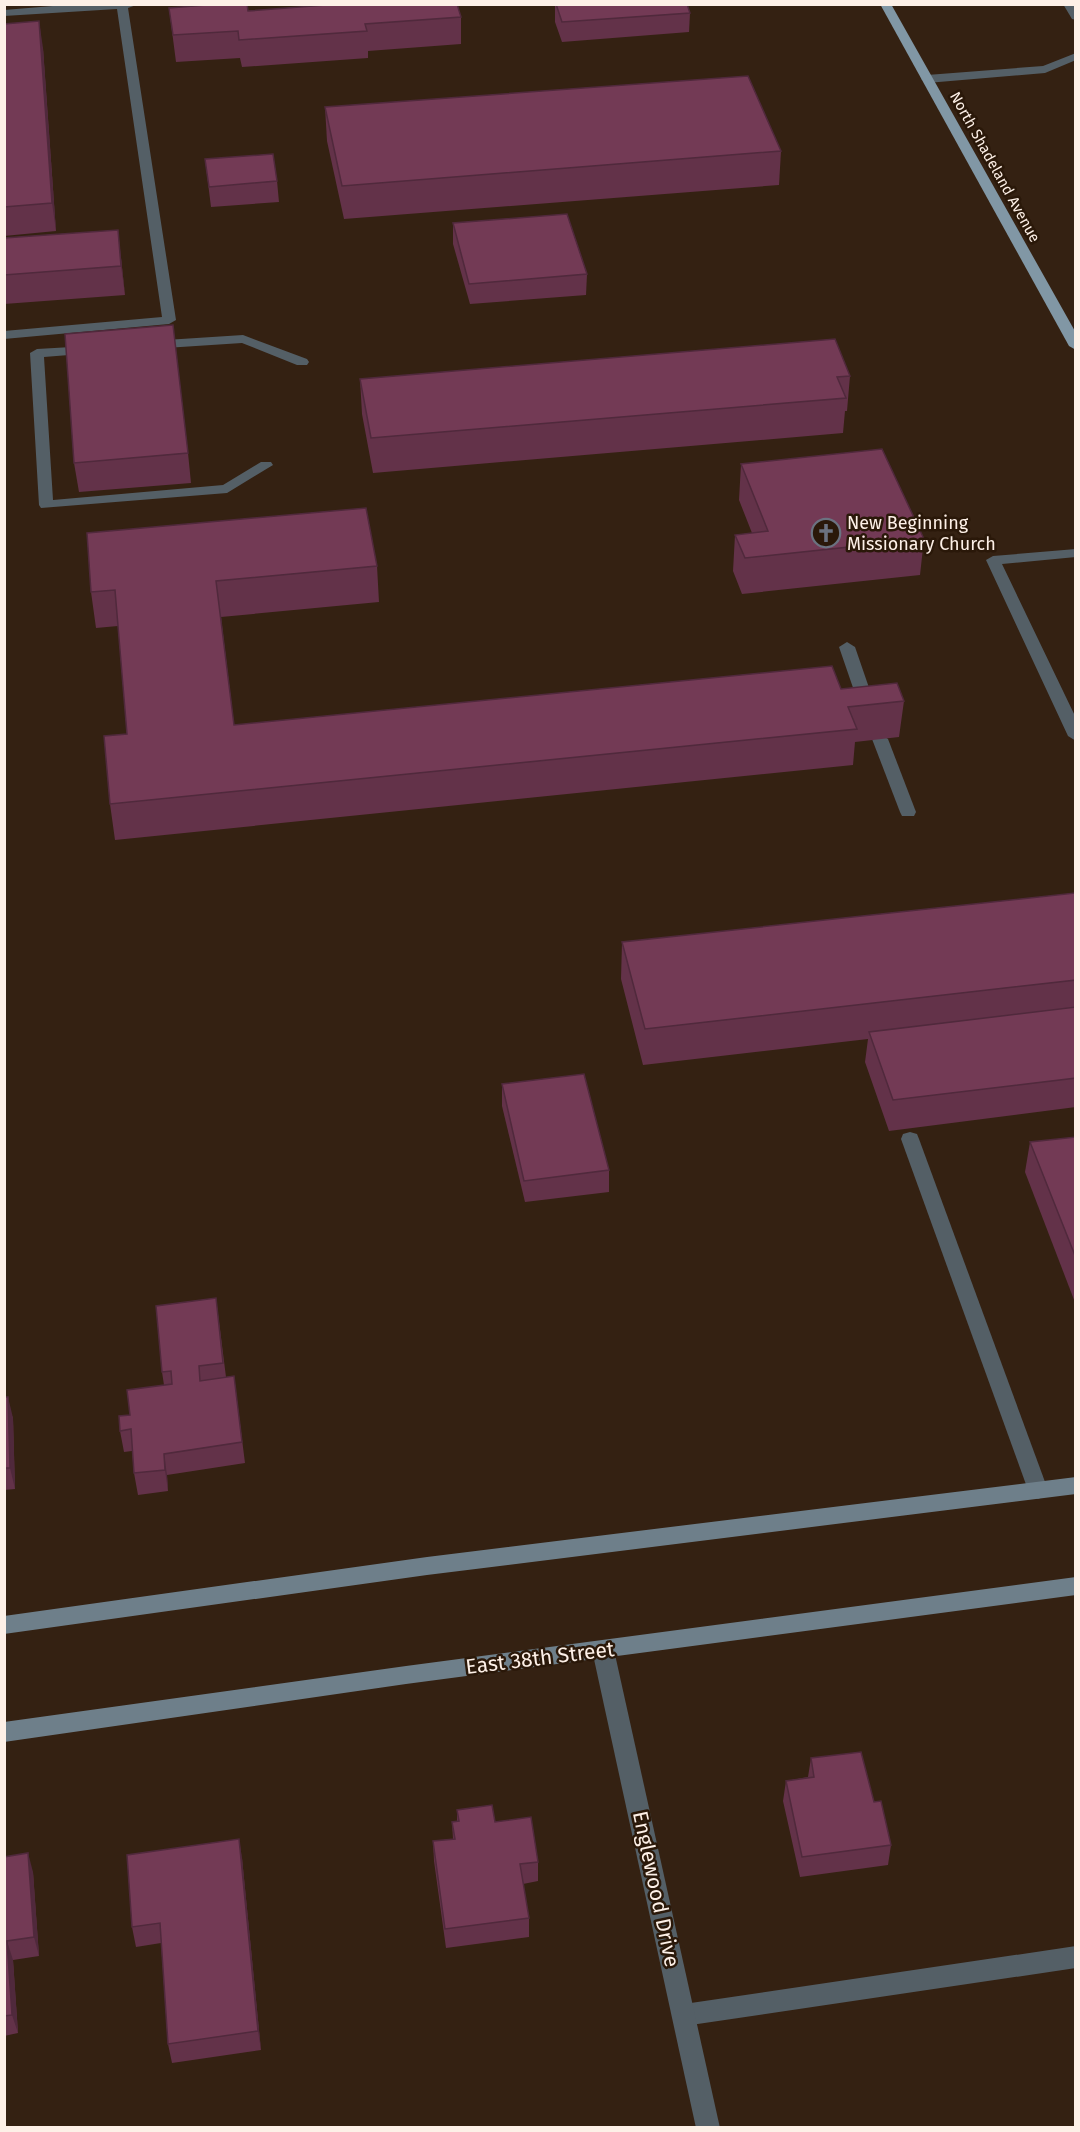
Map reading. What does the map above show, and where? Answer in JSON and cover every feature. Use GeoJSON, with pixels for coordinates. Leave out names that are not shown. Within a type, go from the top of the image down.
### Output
{"type":"FeatureCollection","features":[{"type":"Feature","properties":{"kind":"main road","name":"North Shadeland Avenue"},"geometry":{"type":"LineString","coordinates":[[885,4],[1076,346]]}},
{"type":"Feature","properties":{"kind":"main road"},"geometry":{"type":"LineString","coordinates":[[4,1625],[427,1566],[1076,1485]]}},
{"type":"Feature","properties":{"kind":"main road","name":"East 38th Street"},"geometry":{"type":"LineString","coordinates":[[4,1732],[406,1675],[1076,1586]]}},
{"type":"Feature","properties":{"kind":"street"},"geometry":{"type":"LineString","coordinates":[[4,14],[134,4]]}},
{"type":"Feature","properties":{"kind":"street"},"geometry":{"type":"LineString","coordinates":[[4,335],[169,320],[122,5]]}},
{"type":"Feature","properties":{"kind":"street"},"geometry":{"type":"LineString","coordinates":[[927,79],[1046,69],[1076,56]]}},
{"type":"Feature","properties":{"kind":"street"},"geometry":{"type":"LineString","coordinates":[[140,346],[243,339],[302,362]]}},
{"type":"Feature","properties":{"kind":"street"},"geometry":{"type":"LineString","coordinates":[[106,348],[37,353],[46,506],[227,489],[266,465]]}},
{"type":"Feature","properties":{"kind":"street"},"geometry":{"type":"LineString","coordinates":[[1076,553],[993,561],[1076,736]]}},
{"type":"Feature","properties":{"kind":"street"},"geometry":{"type":"LineString","coordinates":[[847,647],[873,721]]}},
{"type":"Feature","properties":{"kind":"street"},"geometry":{"type":"LineString","coordinates":[[880,740],[908,812]]}},
{"type":"Feature","properties":{"kind":"street"},"geometry":{"type":"LineString","coordinates":[[910,1139],[1038,1490]]}},
{"type":"Feature","properties":{"kind":"street","name":"Englewood Drive"},"geometry":{"type":"LineString","coordinates":[[603,1650],[708,2127]]}},
{"type":"Feature","properties":{"kind":"street"},"geometry":{"type":"LineString","coordinates":[[684,2015],[1076,1957]]}},
{"type":"Feature","properties":{"kind":"building"},"geometry":{"type":"Polygon","coordinates":[[[247,4],[248,11],[339,4],[457,4],[461,17],[365,24],[367,31],[239,40],[238,31],[173,35],[169,8],[247,4]]]}},
{"type":"Feature","properties":{"kind":"building"},"geometry":{"type":"Polygon","coordinates":[[[556,4],[687,4],[690,13],[562,22],[556,4]]]}},
{"type":"Feature","properties":{"kind":"building"},"geometry":{"type":"Polygon","coordinates":[[[39,21],[52,203],[4,207],[4,24],[39,21]]]}},
{"type":"Feature","properties":{"kind":"building"},"geometry":{"type":"Polygon","coordinates":[[[748,76],[781,151],[342,186],[325,107],[748,76]]]}},
{"type":"Feature","properties":{"kind":"building"},"geometry":{"type":"Polygon","coordinates":[[[273,154],[277,181],[209,187],[205,159],[273,154]]]}},
{"type":"Feature","properties":{"kind":"building"},"geometry":{"type":"Polygon","coordinates":[[[567,214],[587,274],[469,284],[453,223],[567,214]]]}},
{"type":"Feature","properties":{"kind":"building"},"geometry":{"type":"Polygon","coordinates":[[[118,230],[121,266],[4,275],[4,238],[118,230]]]}},
{"type":"Feature","properties":{"kind":"building"},"geometry":{"type":"Polygon","coordinates":[[[173,325],[188,453],[74,463],[65,334],[173,325]]]}},
{"type":"Feature","properties":{"kind":"building"},"geometry":{"type":"Polygon","coordinates":[[[835,339],[850,376],[837,377],[846,398],[371,438],[360,379],[835,339]]]}},
{"type":"Feature","properties":{"kind":"building"},"geometry":{"type":"Polygon","coordinates":[[[882,449],[924,539],[745,558],[735,535],[768,531],[741,464],[882,449]]]}},
{"type":"Feature","properties":{"kind":"building"},"geometry":{"type":"Polygon","coordinates":[[[366,508],[377,566],[216,581],[234,725],[832,666],[841,689],[897,683],[904,701],[848,707],[857,729],[110,804],[104,736],[127,734],[115,590],[91,592],[87,533],[366,508]]]}},
{"type":"Feature","properties":{"kind":"building"},"geometry":{"type":"Polygon","coordinates":[[[1075,893],[1076,980],[645,1029],[622,942],[1075,893]]]}},
{"type":"Feature","properties":{"kind":"building"},"geometry":{"type":"Polygon","coordinates":[[[1076,1007],[1076,1078],[893,1100],[869,1032],[1076,1007]]]}},
{"type":"Feature","properties":{"kind":"building"},"geometry":{"type":"Polygon","coordinates":[[[584,1074],[609,1170],[524,1181],[502,1084],[584,1074]]]}},
{"type":"Feature","properties":{"kind":"building"},"geometry":{"type":"Polygon","coordinates":[[[1076,1137],[1076,1258],[1030,1142],[1076,1137]]]}},
{"type":"Feature","properties":{"kind":"building"},"geometry":{"type":"Polygon","coordinates":[[[216,1298],[223,1363],[199,1366],[200,1381],[234,1376],[242,1442],[164,1454],[165,1470],[134,1473],[131,1429],[120,1431],[119,1416],[130,1415],[127,1390],[172,1384],[171,1371],[162,1372],[156,1306],[216,1298]]]}},
{"type":"Feature","properties":{"kind":"building"},"geometry":{"type":"Polygon","coordinates":[[[4,1397],[8,1397],[10,1468],[4,1468],[4,1397]]]}},
{"type":"Feature","properties":{"kind":"building"},"geometry":{"type":"Polygon","coordinates":[[[861,1752],[874,1802],[881,1801],[891,1845],[802,1857],[786,1781],[814,1777],[811,1758],[861,1752]]]}},
{"type":"Feature","properties":{"kind":"building"},"geometry":{"type":"Polygon","coordinates":[[[492,1805],[495,1822],[531,1817],[538,1862],[520,1864],[529,1918],[445,1929],[433,1841],[455,1839],[452,1822],[459,1821],[457,1810],[492,1805]]]}},
{"type":"Feature","properties":{"kind":"building"},"geometry":{"type":"Polygon","coordinates":[[[239,1839],[258,2031],[168,2044],[160,1923],[132,1927],[127,1855],[239,1839]]]}},
{"type":"Feature","properties":{"kind":"building"},"geometry":{"type":"Polygon","coordinates":[[[28,1853],[34,1937],[7,1941],[12,2015],[4,2016],[4,1857],[28,1853]]]}},
{"type":"Feature","properties":{"kind":"place","name":"New Beginning Missionary Church"},"geometry":{"type":"Point","coordinates":[826,533]}}]}
